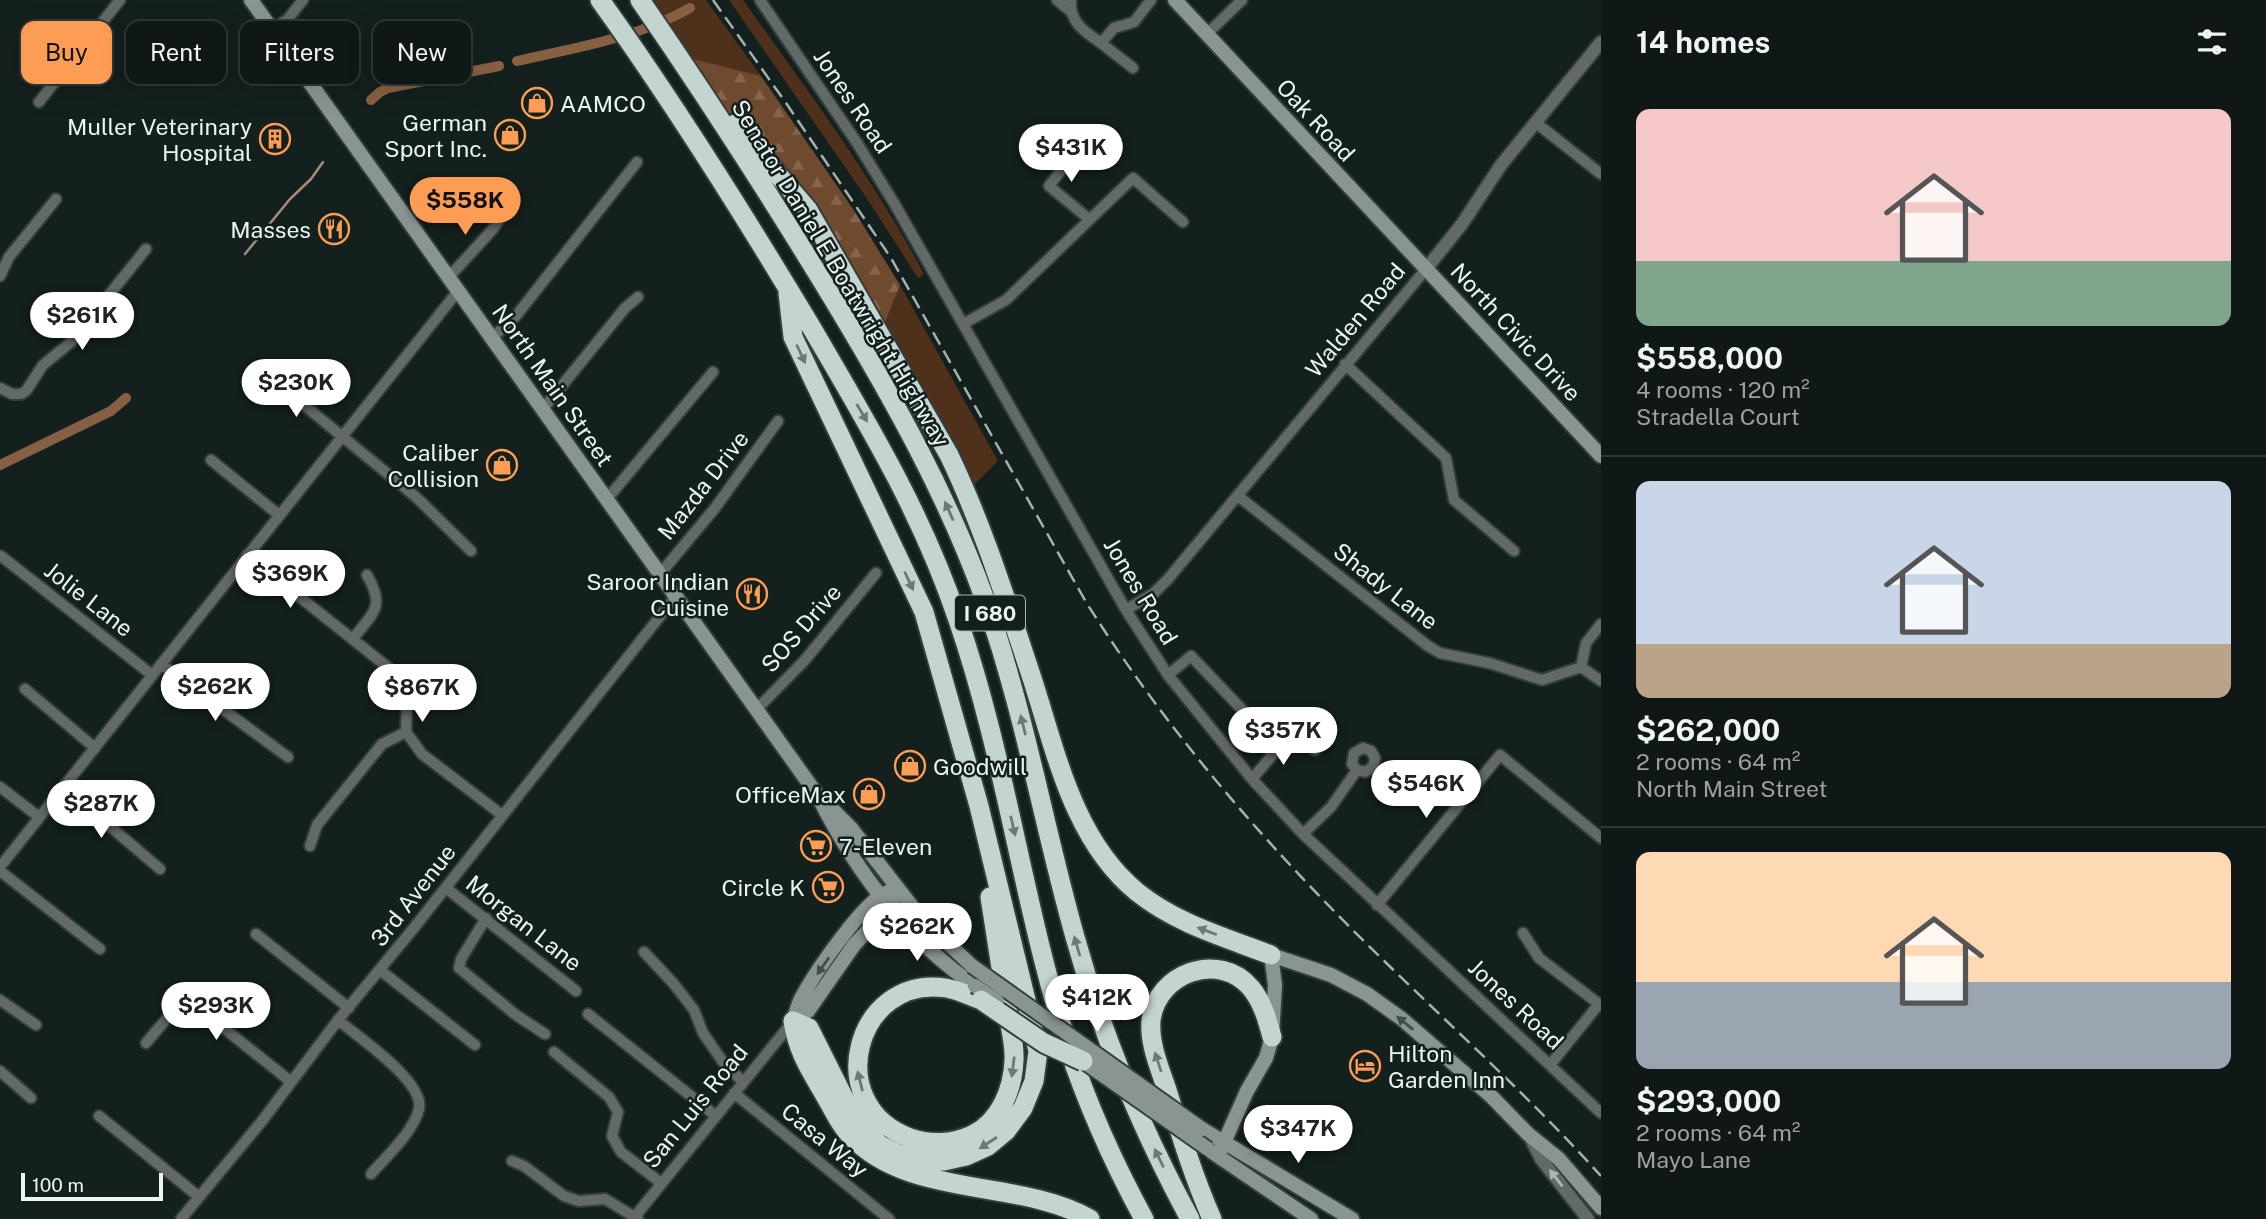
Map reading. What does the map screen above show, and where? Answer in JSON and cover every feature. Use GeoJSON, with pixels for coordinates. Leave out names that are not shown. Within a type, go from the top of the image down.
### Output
{"type":"FeatureCollection","features":[{"type":"Feature","properties":{"kind":"highway","name":"Senator Daniel E Boatwright Highway"},"geometry":{"type":"LineString","coordinates":[[640,0],[760,180],[853,332],[920,450],[960,535],[983,593],[1009,672],[1063,895],[1092,994],[1137,1111],[1190,1219]]}},
{"type":"Feature","properties":{"kind":"highway","name":"I 680"},"geometry":{"type":"LineString","coordinates":[[608,2],[709,138],[812,304],[815,333]]}},
{"type":"Feature","properties":{"kind":"highway"},"geometry":{"type":"LineString","coordinates":[[674,50],[808,210],[948,455],[967,492],[1068,786],[1092,840],[1113,867],[1137,891],[1181,921],[1271,955]]}},
{"type":"Feature","properties":{"kind":"highway","name":"I 680"},"geometry":{"type":"LineString","coordinates":[[643,52],[788,287],[900,479],[945,582],[983,700],[1047,970],[1066,1038],[1104,1137],[1144,1219]]}},
{"type":"Feature","properties":{"kind":"highway"},"geometry":{"type":"LineString","coordinates":[[788,287],[793,337],[924,612],[979,806],[1038,1051],[1034,1081],[1023,1108],[1006,1131],[977,1151],[944,1161],[919,1160],[898,1154],[880,1144],[858,1122],[809,1028],[793,1021]]}},
{"type":"Feature","properties":{"kind":"highway"},"geometry":{"type":"LineString","coordinates":[[979,806],[981,844],[1015,1058],[1009,1094],[995,1118],[973,1135],[947,1143],[919,1141],[897,1133],[878,1116],[859,1084],[858,1054],[871,1020],[895,999],[918,990],[945,988],[978,993],[1044,1043],[1083,1061]]}},
{"type":"Feature","properties":{"kind":"highway"},"geometry":{"type":"LineString","coordinates":[[1212,1219],[1196,1181],[1153,1047],[1151,1022],[1156,1001],[1170,984],[1188,972],[1204,968],[1222,970],[1235,975],[1250,987],[1262,1005],[1272,1037]]}},
{"type":"Feature","properties":{"kind":"highway"},"geometry":{"type":"LineString","coordinates":[[793,1021],[796,1044],[807,1064],[849,1134],[868,1151],[886,1163],[911,1172],[1042,1200],[1076,1211],[1090,1219]]}},
{"type":"Feature","properties":{"kind":"main road","name":"North Main Street"},"geometry":{"type":"LineString","coordinates":[[251,0],[266,21]]}},
{"type":"Feature","properties":{"kind":"main road","name":"Oak Road"},"geometry":{"type":"LineString","coordinates":[[1175,0],[1426,269]]}},
{"type":"Feature","properties":{"kind":"main road","name":"North Main Street"},"geometry":{"type":"LineString","coordinates":[[311,84],[818,796],[839,838],[881,894],[933,954],[978,993]]}},
{"type":"Feature","properties":{"kind":"main road","name":"North Civic Drive"},"geometry":{"type":"LineString","coordinates":[[1426,269],[1601,457]]}},
{"type":"Feature","properties":{"kind":"main road","name":"North Main Street"},"geometry":{"type":"LineString","coordinates":[[818,796],[851,828],[934,932],[972,966],[1202,1129],[1217,1149],[1352,1219]]}},
{"type":"Feature","properties":{"kind":"main road","name":"San Luis Road"},"geometry":{"type":"LineString","coordinates":[[793,1021],[802,997],[862,911],[881,894],[897,888]]}},
{"type":"Feature","properties":{"kind":"main road","name":"San Luis Road"},"geometry":{"type":"LineString","coordinates":[[793,1021],[808,1011],[854,945],[891,906],[897,888]]}},
{"type":"Feature","properties":{"kind":"main road"},"geometry":{"type":"LineString","coordinates":[[1217,1149],[1266,1058],[1272,1037],[1275,985],[1271,955],[1331,975],[1367,994],[1402,1019],[1492,1097],[1528,1134],[1559,1158],[1601,1208]]}},
{"type":"Feature","properties":{"kind":"main road","name":"North Main Street"},"geometry":{"type":"LineString","coordinates":[[1083,1061],[1217,1149],[1311,1219]]}},
{"type":"Feature","properties":{"kind":"street"},"geometry":{"type":"LineString","coordinates":[[39,102],[120,0]]}},
{"type":"Feature","properties":{"kind":"street"},"geometry":{"type":"LineString","coordinates":[[285,21],[303,0]]}},
{"type":"Feature","properties":{"kind":"street","name":"Jones Road"},"geometry":{"type":"LineString","coordinates":[[760,0],[857,143],[894,203],[1126,610],[1168,675],[1252,779],[1303,834],[1601,1113]]}},
{"type":"Feature","properties":{"kind":"street"},"geometry":{"type":"LineString","coordinates":[[1057,0],[1071,6],[1080,28],[1133,68]]}},
{"type":"Feature","properties":{"kind":"street"},"geometry":{"type":"LineString","coordinates":[[1101,43],[1114,28],[1134,22],[1151,0]]}},
{"type":"Feature","properties":{"kind":"street"},"geometry":{"type":"LineString","coordinates":[[1206,34],[1242,0]]}},
{"type":"Feature","properties":{"kind":"street","name":"Walden Road"},"geometry":{"type":"LineString","coordinates":[[1126,610],[1154,593],[1168,579],[1238,496],[1462,224],[1501,165],[1601,42]]}},
{"type":"Feature","properties":{"kind":"street"},"geometry":{"type":"LineString","coordinates":[[1535,122],[1601,174]]}},
{"type":"Feature","properties":{"kind":"street"},"geometry":{"type":"LineString","coordinates":[[1081,145],[1049,186],[1089,219]]}},
{"type":"Feature","properties":{"kind":"street"},"geometry":{"type":"LineString","coordinates":[[492,338],[516,316],[637,162]]}},
{"type":"Feature","properties":{"kind":"street"},"geometry":{"type":"LineString","coordinates":[[963,324],[1006,300],[1133,178],[1183,222]]}},
{"type":"Feature","properties":{"kind":"street"},"geometry":{"type":"LineString","coordinates":[[0,276],[9,257],[56,199]]}},
{"type":"Feature","properties":{"kind":"street"},"geometry":{"type":"LineString","coordinates":[[449,277],[493,229],[503,214]]}},
{"type":"Feature","properties":{"kind":"street"},"geometry":{"type":"LineString","coordinates":[[0,388],[12,394],[26,391],[43,365],[71,342],[146,248]]}},
{"type":"Feature","properties":{"kind":"street"},"geometry":{"type":"LineString","coordinates":[[100,948],[0,869],[458,291]]}},
{"type":"Feature","properties":{"kind":"street"},"geometry":{"type":"LineString","coordinates":[[543,409],[625,308],[638,297]]}},
{"type":"Feature","properties":{"kind":"street"},"geometry":{"type":"LineString","coordinates":[[1345,364],[1446,458],[1454,500],[1514,551]]}},
{"type":"Feature","properties":{"kind":"street"},"geometry":{"type":"LineString","coordinates":[[607,499],[713,372]]}},
{"type":"Feature","properties":{"kind":"street"},"geometry":{"type":"LineString","coordinates":[[271,378],[416,497],[471,551]]}},
{"type":"Feature","properties":{"kind":"street","name":"Mazda Drive"},"geometry":{"type":"LineString","coordinates":[[660,574],[715,508],[778,421]]}},
{"type":"Feature","properties":{"kind":"street"},"geometry":{"type":"LineString","coordinates":[[211,460],[279,515]]}},
{"type":"Feature","properties":{"kind":"street","name":"Shady Lane"},"geometry":{"type":"LineString","coordinates":[[1238,496],[1440,653],[1489,663],[1542,680],[1581,667]]}},
{"type":"Feature","properties":{"kind":"street"},"geometry":{"type":"LineString","coordinates":[[247,555],[395,673],[407,696],[406,732],[422,754],[502,815]]}},
{"type":"Feature","properties":{"kind":"street","name":"Jolie Lane"},"geometry":{"type":"LineString","coordinates":[[1,556],[152,675]]}},
{"type":"Feature","properties":{"kind":"street","name":"SOS Drive"},"geometry":{"type":"LineString","coordinates":[[757,709],[805,660],[876,573]]}},
{"type":"Feature","properties":{"kind":"street"},"geometry":{"type":"LineString","coordinates":[[353,639],[374,610],[377,600],[377,593],[366,575]]}},
{"type":"Feature","properties":{"kind":"street","name":"3rd Avenue"},"geometry":{"type":"LineString","coordinates":[[181,1219],[262,1121],[338,1020],[446,888],[676,596]]}},
{"type":"Feature","properties":{"kind":"street"},"geometry":{"type":"LineString","coordinates":[[1601,624],[1586,643],[1581,667],[1601,681]]}},
{"type":"Feature","properties":{"kind":"street"},"geometry":{"type":"LineString","coordinates":[[1168,675],[1191,656],[1252,720]]}},
{"type":"Feature","properties":{"kind":"street"},"geometry":{"type":"LineString","coordinates":[[161,664],[288,757]]}},
{"type":"Feature","properties":{"kind":"street"},"geometry":{"type":"LineString","coordinates":[[25,689],[95,748]]}},
{"type":"Feature","properties":{"kind":"street"},"geometry":{"type":"LineString","coordinates":[[310,846],[317,825],[382,744],[406,732]]}},
{"type":"Feature","properties":{"kind":"street"},"geometry":{"type":"LineString","coordinates":[[1252,779],[1286,739],[1297,737],[1315,750]]}},
{"type":"Feature","properties":{"kind":"street"},"geometry":{"type":"LineString","coordinates":[[1377,905],[1500,755],[1601,838]]}},
{"type":"Feature","properties":{"kind":"street"},"geometry":{"type":"LineString","coordinates":[[1303,834],[1331,807],[1357,770]]}},
{"type":"Feature","properties":{"kind":"street"},"geometry":{"type":"LineString","coordinates":[[0,787],[39,817]]}},
{"type":"Feature","properties":{"kind":"street"},"geometry":{"type":"LineString","coordinates":[[64,787],[160,869]]}},
{"type":"Feature","properties":{"kind":"street","name":"Morgan Lane"},"geometry":{"type":"LineString","coordinates":[[446,888],[576,991]]}},
{"type":"Feature","properties":{"kind":"street"},"geometry":{"type":"LineString","coordinates":[[485,918],[461,959],[459,968],[545,1034]]}},
{"type":"Feature","properties":{"kind":"street"},"geometry":{"type":"LineString","coordinates":[[1523,933],[1539,958],[1599,1004],[1550,1065]]}},
{"type":"Feature","properties":{"kind":"street"},"geometry":{"type":"LineString","coordinates":[[256,934],[349,1008]]}},
{"type":"Feature","properties":{"kind":"street"},"geometry":{"type":"LineString","coordinates":[[644,952],[694,1010],[703,1033],[723,1062],[743,1082]]}},
{"type":"Feature","properties":{"kind":"street"},"geometry":{"type":"LineString","coordinates":[[380,970],[475,1045]]}},
{"type":"Feature","properties":{"kind":"street"},"geometry":{"type":"LineString","coordinates":[[146,1043],[185,997],[290,1081]]}},
{"type":"Feature","properties":{"kind":"street"},"geometry":{"type":"LineString","coordinates":[[0,1000],[36,1025]]}},
{"type":"Feature","properties":{"kind":"street"},"geometry":{"type":"LineString","coordinates":[[588,1014],[716,1116]]}},
{"type":"Feature","properties":{"kind":"street"},"geometry":{"type":"LineString","coordinates":[[338,1020],[410,1080],[418,1095],[420,1108],[408,1132],[371,1174]]}},
{"type":"Feature","properties":{"kind":"street","name":"San Luis Road"},"geometry":{"type":"LineString","coordinates":[[635,1218],[793,1021]]}},
{"type":"Feature","properties":{"kind":"street"},"geometry":{"type":"LineString","coordinates":[[554,1052],[609,1097],[618,1112],[612,1136],[621,1152],[661,1183]]}},
{"type":"Feature","properties":{"kind":"street"},"geometry":{"type":"LineString","coordinates":[[0,1071],[31,1098]]}},
{"type":"Feature","properties":{"kind":"street","name":"Casa Way"},"geometry":{"type":"LineString","coordinates":[[734,1093],[889,1219]]}},
{"type":"Feature","properties":{"kind":"street"},"geometry":{"type":"LineString","coordinates":[[99,1116],[198,1196]]}},
{"type":"Feature","properties":{"kind":"street"},"geometry":{"type":"LineString","coordinates":[[1528,1134],[1541,1159],[1588,1219]]}},
{"type":"Feature","properties":{"kind":"street"},"geometry":{"type":"LineString","coordinates":[[512,1161],[524,1166],[564,1196],[579,1201],[605,1199],[635,1218]]}},
{"type":"Feature","properties":{"kind":"shaded area"},"geometry":{"type":"Polygon","coordinates":[[[640,0],[706,0],[761,76],[678,55],[640,0]]]}},
{"type":"Feature","properties":{"kind":"shaded area"},"geometry":{"type":"Polygon","coordinates":[[[729,0],[743,0],[791,67],[883,202],[924,274],[918,278],[868,200],[729,0]]]}},
{"type":"Feature","properties":{"kind":"shaded area"},"geometry":{"type":"Polygon","coordinates":[[[900,285],[998,461],[967,492],[880,335],[900,285]]]}},
{"type":"Feature","properties":{"kind":"green space"},"geometry":{"type":"Polygon","coordinates":[[[678,55],[761,76],[853,209],[900,285],[880,335],[808,210],[678,55]]]}},
{"type":"Feature","properties":{"kind":"waterway"},"geometry":{"type":"LineString","coordinates":[[517,61],[627,35],[690,8]]}},
{"type":"Feature","properties":{"kind":"waterway"},"geometry":{"type":"LineString","coordinates":[[371,100],[388,88],[499,66]]}},
{"type":"Feature","properties":{"kind":"waterway"},"geometry":{"type":"LineString","coordinates":[[245,254],[323,162]]}},
{"type":"Feature","properties":{"kind":"waterway"},"geometry":{"type":"LineString","coordinates":[[0,465],[111,411],[126,398]]}},
{"type":"Feature","properties":{"kind":"railway"},"geometry":{"type":"LineString","coordinates":[[713,0],[891,258],[1086,602],[1171,724],[1233,801],[1300,875],[1536,1108],[1601,1176]]}},
{"type":"Feature","properties":{"kind":"place","name":"AAMCO"},"geometry":{"type":"Point","coordinates":[537,103]}},
{"type":"Feature","properties":{"kind":"place","name":"German Sport Inc."},"geometry":{"type":"Point","coordinates":[510,135]}},
{"type":"Feature","properties":{"kind":"place","name":"Muller Veterinary Hospital"},"geometry":{"type":"Point","coordinates":[275,139]}},
{"type":"Feature","properties":{"kind":"place","name":"Masses"},"geometry":{"type":"Point","coordinates":[334,229]}},
{"type":"Feature","properties":{"kind":"place","name":"Caliber Collision"},"geometry":{"type":"Point","coordinates":[502,465]}},
{"type":"Feature","properties":{"kind":"place","name":"Saroor Indian Cuisine"},"geometry":{"type":"Point","coordinates":[752,594]}},
{"type":"Feature","properties":{"kind":"place","name":"Goodwill"},"geometry":{"type":"Point","coordinates":[910,766]}},
{"type":"Feature","properties":{"kind":"place","name":"OfficeMax"},"geometry":{"type":"Point","coordinates":[869,794]}},
{"type":"Feature","properties":{"kind":"place","name":"7-Eleven"},"geometry":{"type":"Point","coordinates":[816,846]}},
{"type":"Feature","properties":{"kind":"place","name":"Circle K"},"geometry":{"type":"Point","coordinates":[828,887]}},
{"type":"Feature","properties":{"kind":"place","name":"Hilton Garden Inn"},"geometry":{"type":"Point","coordinates":[1365,1066]}}]}
